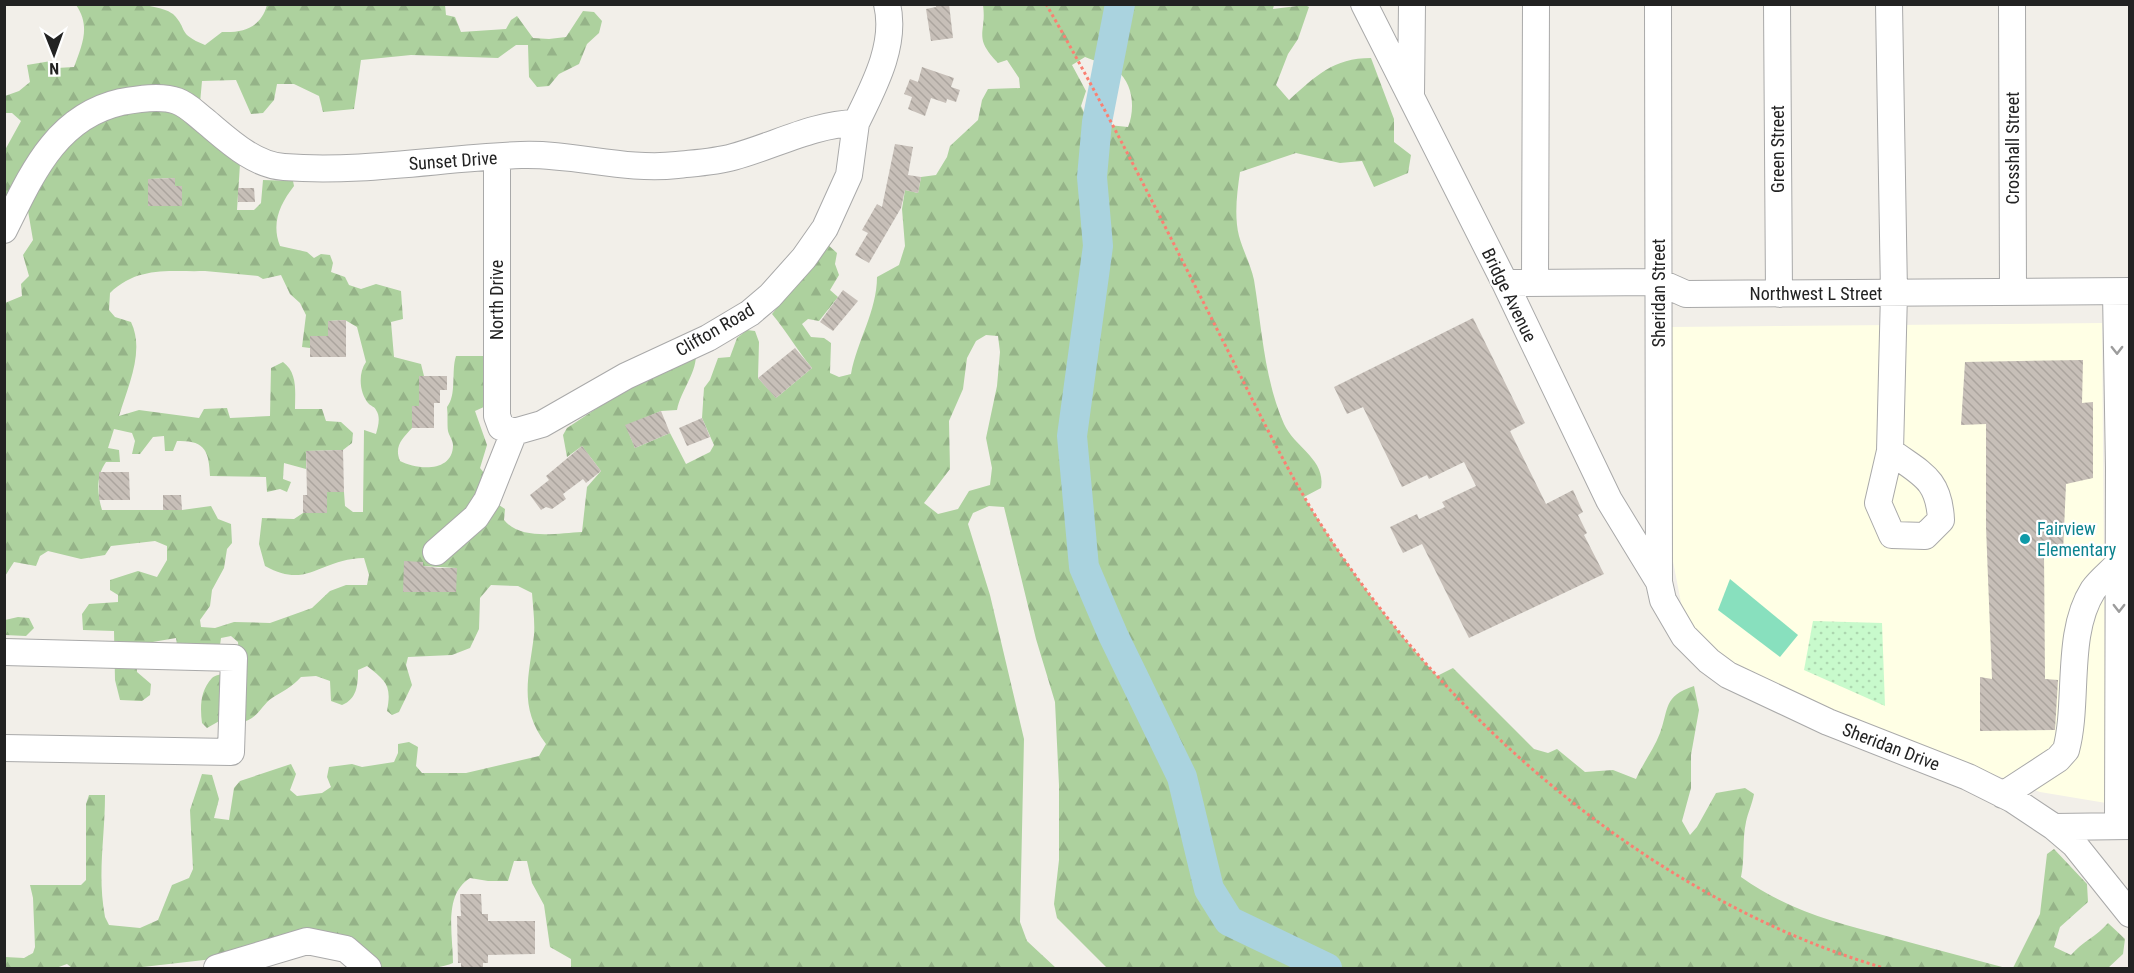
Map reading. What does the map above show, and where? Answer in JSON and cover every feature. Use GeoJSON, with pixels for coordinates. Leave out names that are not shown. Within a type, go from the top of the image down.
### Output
{"type":"FeatureCollection","features":[{"type":"Feature","properties":{"kind":"street"},"geometry":{"type":"LineString","coordinates":[[856,123],[878,75],[890,28],[887,4]]}},
{"type":"Feature","properties":{"kind":"street","name":"Bridge Avenue"},"geometry":{"type":"LineString","coordinates":[[1364,4],[1505,283],[1609,500],[1659,582]]}},
{"type":"Feature","properties":{"kind":"street"},"geometry":{"type":"LineString","coordinates":[[1411,98],[1412,4]]}},
{"type":"Feature","properties":{"kind":"street"},"geometry":{"type":"LineString","coordinates":[[1535,282],[1536,4]]}},
{"type":"Feature","properties":{"kind":"street","name":"Sheridan Street"},"geometry":{"type":"LineString","coordinates":[[1658,4],[1659,582]]}},
{"type":"Feature","properties":{"kind":"street","name":"Green Street"},"geometry":{"type":"LineString","coordinates":[[1777,4],[1779,294]]}},
{"type":"Feature","properties":{"kind":"street"},"geometry":{"type":"LineString","coordinates":[[1889,4],[1894,293],[1890,451]]}},
{"type":"Feature","properties":{"kind":"street","name":"Crosshall Street"},"geometry":{"type":"LineString","coordinates":[[2012,4],[2013,292]]}},
{"type":"Feature","properties":{"kind":"street","name":"Sunset Drive"},"geometry":{"type":"LineString","coordinates":[[4,230],[32,174],[48,149],[65,131],[96,110],[138,99],[168,99],[186,105],[254,158],[276,166],[370,166],[520,155],[580,157],[651,166],[674,165],[731,157],[833,124],[856,123]]}},
{"type":"Feature","properties":{"kind":"street","name":"Clifton Road"},"geometry":{"type":"LineString","coordinates":[[514,432],[542,424],[626,376],[708,338],[750,313],[770,296],[804,258],[826,226],[849,175],[856,123]]}},
{"type":"Feature","properties":{"kind":"street","name":"North Drive"},"geometry":{"type":"LineString","coordinates":[[497,158],[497,416],[501,427],[514,432]]}},
{"type":"Feature","properties":{"kind":"street","name":"Northwest L Street"},"geometry":{"type":"LineString","coordinates":[[1505,283],[1659,282],[1686,294],[2123,291]]}},
{"type":"Feature","properties":{"kind":"street"},"geometry":{"type":"LineString","coordinates":[[2054,827],[2124,826],[2119,563],[2123,291]]}},
{"type":"Feature","properties":{"kind":"street"},"geometry":{"type":"LineString","coordinates":[[436,552],[476,518],[487,500],[514,432]]}},
{"type":"Feature","properties":{"kind":"street"},"geometry":{"type":"LineString","coordinates":[[2004,795],[2058,759],[2066,750],[2077,646],[2086,604],[2094,589],[2119,563]]}},
{"type":"Feature","properties":{"kind":"street","name":"Sheridan Drive"},"geometry":{"type":"LineString","coordinates":[[1659,582],[1663,600],[1684,636],[1709,661],[1728,675],[1828,722],[1968,777],[2004,795],[2054,827],[2074,844],[2130,914]]}},
{"type":"Feature","properties":{"kind":"street"},"geometry":{"type":"LineString","coordinates":[[4,652],[234,658],[231,752],[4,748]]}},
{"type":"Feature","properties":{"kind":"street"},"geometry":{"type":"LineString","coordinates":[[217,969],[307,941],[346,950],[368,969]]}},
{"type":"Feature","properties":{"kind":"path"},"geometry":{"type":"LineString","coordinates":[[1046,4],[1159,213],[1277,448],[1314,513],[1383,613],[1462,704],[1509,749],[1567,797],[1658,862],[1765,921],[1833,951],[1884,969]]}},
{"type":"Feature","properties":{"kind":"shaded area"},"geometry":{"type":"Polygon","coordinates":[[[2102,323],[2106,803],[2040,792],[1902,739],[1734,667],[1684,618],[1670,546],[1669,327],[2102,323]]]}},
{"type":"Feature","properties":{"kind":"green space"},"geometry":{"type":"Polygon","coordinates":[[[127,4],[165,10],[178,19],[186,34],[205,45],[222,32],[244,30],[250,27],[261,19],[267,5],[445,5],[446,15],[455,17],[461,32],[506,29],[511,20],[517,16],[533,38],[549,39],[566,37],[583,11],[594,12],[602,21],[599,33],[587,44],[579,64],[559,74],[549,86],[537,87],[529,77],[528,45],[516,45],[498,58],[411,55],[361,60],[354,109],[323,112],[319,96],[294,84],[277,84],[274,100],[263,113],[251,114],[236,80],[202,81],[200,103],[113,96],[5,205],[5,150],[21,121],[12,113],[5,113],[5,96],[19,91],[30,82],[27,65],[51,61],[57,68],[74,67],[84,36],[83,20],[76,5],[127,4]]]}},
{"type":"Feature","properties":{"kind":"green space"},"geometry":{"type":"Polygon","coordinates":[[[983,5],[1274,5],[1273,9],[1305,5],[1309,7],[1298,39],[1288,54],[1276,85],[1289,100],[1317,76],[1335,65],[1346,61],[1371,58],[1394,119],[1394,142],[1411,155],[1408,173],[1374,187],[1362,161],[1340,163],[1296,153],[1240,172],[1236,204],[1239,236],[1254,280],[1264,353],[1277,407],[1289,432],[1319,469],[1321,488],[1304,497],[1350,567],[1400,634],[1437,676],[1453,668],[1534,749],[1548,753],[1557,749],[1585,772],[1613,770],[1636,779],[1658,739],[1672,699],[1694,686],[1699,710],[1691,755],[1691,788],[1682,821],[1690,835],[1716,793],[1745,788],[1754,794],[1745,829],[1741,877],[1777,899],[1812,914],[2006,968],[1107,968],[1057,918],[1054,904],[1059,860],[1059,785],[1055,702],[1036,639],[1004,507],[989,506],[973,513],[968,524],[990,595],[1024,739],[1020,922],[1027,941],[1056,968],[571,968],[571,959],[550,947],[544,905],[532,883],[527,861],[514,861],[508,881],[470,878],[462,885],[456,895],[451,916],[453,963],[446,965],[413,970],[380,967],[363,959],[336,934],[248,955],[134,968],[72,968],[67,964],[56,968],[5,968],[5,957],[24,958],[33,953],[35,947],[33,898],[30,885],[81,885],[86,880],[86,804],[89,795],[105,795],[101,871],[105,917],[109,925],[140,928],[158,920],[172,885],[189,878],[193,869],[190,810],[202,774],[212,775],[219,799],[214,818],[229,820],[234,788],[240,781],[291,764],[296,774],[290,790],[297,796],[322,793],[331,787],[327,777],[329,767],[352,764],[362,767],[394,762],[398,753],[398,744],[409,742],[418,747],[416,766],[422,773],[466,773],[539,756],[546,744],[537,730],[529,704],[528,678],[534,630],[532,593],[518,586],[491,585],[480,598],[479,629],[470,648],[452,655],[408,657],[406,665],[412,685],[399,712],[392,715],[387,711],[389,695],[386,684],[367,666],[358,670],[354,695],[342,705],[331,701],[330,681],[316,676],[301,677],[269,701],[250,719],[246,721],[228,716],[207,728],[202,723],[203,694],[212,678],[225,672],[235,658],[238,642],[231,636],[221,638],[218,660],[178,652],[176,638],[141,644],[137,654],[137,672],[151,684],[150,695],[142,701],[120,700],[115,680],[114,631],[83,630],[82,614],[89,604],[118,602],[118,595],[110,590],[110,580],[138,571],[157,577],[167,560],[167,546],[155,541],[111,546],[105,555],[81,559],[48,551],[40,556],[36,566],[14,562],[5,576],[5,303],[22,296],[21,284],[29,276],[23,255],[33,240],[27,205],[50,165],[87,125],[131,109],[173,109],[240,164],[237,210],[254,210],[261,203],[263,180],[293,181],[294,186],[278,214],[276,229],[280,246],[307,252],[314,258],[321,254],[330,255],[333,263],[331,272],[345,277],[349,285],[361,289],[376,284],[401,291],[403,319],[391,322],[394,357],[421,364],[424,376],[419,376],[419,406],[412,406],[412,428],[402,439],[399,447],[400,461],[415,466],[433,467],[447,461],[453,445],[448,431],[447,407],[452,396],[456,356],[483,356],[486,406],[475,411],[487,445],[480,468],[485,474],[482,529],[490,520],[496,503],[505,509],[504,520],[511,527],[520,531],[540,534],[582,532],[587,487],[601,471],[582,446],[567,457],[563,435],[567,428],[623,391],[696,356],[693,370],[677,410],[661,411],[626,426],[635,448],[670,433],[686,464],[710,452],[714,445],[702,418],[704,388],[710,380],[718,358],[730,357],[737,338],[747,330],[755,331],[759,342],[758,378],[776,398],[812,368],[772,314],[827,244],[837,253],[835,264],[839,275],[830,290],[838,297],[819,321],[808,319],[802,324],[811,337],[824,338],[831,343],[830,373],[839,377],[851,374],[874,302],[877,277],[899,265],[905,246],[902,209],[905,190],[918,193],[921,177],[936,175],[947,157],[950,146],[978,120],[982,100],[988,89],[1020,88],[1019,78],[1007,60],[998,63],[985,47],[982,35],[983,5]],[[1085,57],[1072,65],[1086,91],[1081,106],[1089,123],[1128,127],[1132,105],[1130,89],[1122,75],[1109,66],[1085,57]],[[174,178],[149,179],[149,206],[182,206],[182,186],[175,186],[174,178]],[[205,271],[143,274],[131,278],[110,293],[109,310],[115,317],[131,322],[136,345],[134,369],[119,416],[139,410],[199,418],[204,409],[227,408],[230,418],[270,416],[271,368],[283,362],[288,366],[293,377],[295,409],[322,409],[326,421],[341,422],[353,433],[352,443],[343,450],[306,451],[306,469],[284,463],[283,479],[291,482],[287,492],[280,489],[267,492],[266,477],[210,476],[207,454],[199,445],[177,441],[173,451],[165,451],[164,436],[153,437],[140,454],[132,454],[135,441],[132,433],[114,429],[108,448],[119,450],[120,462],[106,462],[100,473],[98,491],[102,510],[182,510],[211,506],[218,519],[231,524],[232,543],[227,549],[224,568],[212,590],[210,606],[200,620],[201,627],[215,628],[234,622],[270,623],[312,608],[330,591],[346,585],[367,585],[369,575],[364,558],[292,575],[280,573],[265,566],[259,544],[262,518],[294,519],[303,513],[327,513],[327,492],[344,492],[345,506],[353,512],[363,512],[364,430],[376,434],[379,419],[378,413],[363,394],[361,377],[366,362],[357,327],[345,320],[328,321],[328,336],[310,348],[302,347],[306,315],[300,303],[290,294],[281,275],[263,279],[258,276],[205,271]],[[986,335],[976,341],[967,358],[963,389],[949,421],[950,469],[924,503],[938,514],[958,509],[969,491],[990,485],[992,468],[986,438],[997,386],[1000,352],[998,336],[986,335]],[[404,562],[404,592],[456,592],[456,568],[423,566],[423,562],[404,562]]]}},
{"type":"Feature","properties":{"kind":"green space"},"geometry":{"type":"Polygon","coordinates":[[[1730,579],[1798,635],[1780,657],[1718,610],[1730,579]]]}},
{"type":"Feature","properties":{"kind":"green space"},"geometry":{"type":"Polygon","coordinates":[[[18,617],[29,618],[34,628],[26,636],[5,635],[5,620],[18,617]]]}},
{"type":"Feature","properties":{"kind":"green space"},"geometry":{"type":"Polygon","coordinates":[[[1813,621],[1882,623],[1885,706],[1804,670],[1813,621]]]}},
{"type":"Feature","properties":{"kind":"green space"},"geometry":{"type":"Polygon","coordinates":[[[2054,849],[2087,884],[2088,902],[2060,927],[2054,947],[2071,955],[2108,923],[2125,939],[2123,954],[2108,968],[2013,968],[2040,914],[2047,854],[2054,849]]]}},
{"type":"Feature","properties":{"kind":"building"},"geometry":{"type":"Polygon","coordinates":[[[936,4],[949,4],[953,38],[931,41],[926,9],[936,7],[936,4]]]}},
{"type":"Feature","properties":{"kind":"building"},"geometry":{"type":"Polygon","coordinates":[[[922,67],[954,78],[951,87],[960,90],[956,102],[947,99],[946,103],[931,98],[925,116],[908,109],[912,97],[904,94],[910,79],[918,82],[922,67]]]}},
{"type":"Feature","properties":{"kind":"building"},"geometry":{"type":"Polygon","coordinates":[[[895,144],[913,147],[908,175],[921,177],[918,193],[905,190],[901,208],[869,263],[855,255],[868,233],[862,230],[877,204],[882,207],[895,144]]]}},
{"type":"Feature","properties":{"kind":"building"},"geometry":{"type":"Polygon","coordinates":[[[175,178],[175,186],[182,186],[182,206],[148,206],[148,179],[175,178]]]}},
{"type":"Feature","properties":{"kind":"building"},"geometry":{"type":"Polygon","coordinates":[[[238,188],[254,188],[255,202],[238,202],[238,188]]]}},
{"type":"Feature","properties":{"kind":"building"},"geometry":{"type":"Polygon","coordinates":[[[843,290],[858,301],[833,331],[820,322],[843,290]]]}},
{"type":"Feature","properties":{"kind":"building"},"geometry":{"type":"Polygon","coordinates":[[[1473,318],[1525,423],[1510,431],[1546,504],[1573,490],[1583,512],[1578,515],[1587,533],[1584,535],[1604,574],[1469,638],[1422,544],[1403,553],[1390,527],[1417,514],[1419,519],[1445,507],[1442,502],[1476,486],[1464,462],[1429,479],[1427,475],[1402,487],[1363,407],[1347,414],[1334,387],[1473,318]]]}},
{"type":"Feature","properties":{"kind":"building"},"geometry":{"type":"Polygon","coordinates":[[[346,320],[346,357],[310,357],[310,336],[328,336],[328,321],[346,320]]]}},
{"type":"Feature","properties":{"kind":"building"},"geometry":{"type":"Polygon","coordinates":[[[795,348],[812,368],[776,398],[758,378],[795,348]]]}},
{"type":"Feature","properties":{"kind":"building","name":"Fairview Elementary"},"geometry":{"type":"Polygon","coordinates":[[[2083,360],[2082,403],[2093,402],[2093,478],[2066,484],[2063,552],[2044,554],[2045,679],[2058,680],[2055,730],[1980,731],[1980,677],[1992,679],[1986,527],[1986,424],[1961,425],[1965,362],[2083,360]]]}},
{"type":"Feature","properties":{"kind":"building"},"geometry":{"type":"Polygon","coordinates":[[[419,376],[447,376],[447,390],[440,390],[440,403],[434,403],[434,428],[412,428],[412,406],[419,406],[419,376]]]}},
{"type":"Feature","properties":{"kind":"building"},"geometry":{"type":"Polygon","coordinates":[[[661,411],[670,433],[635,448],[625,425],[661,411]]]}},
{"type":"Feature","properties":{"kind":"building"},"geometry":{"type":"Polygon","coordinates":[[[702,418],[710,437],[687,446],[679,428],[702,418]]]}},
{"type":"Feature","properties":{"kind":"building"},"geometry":{"type":"Polygon","coordinates":[[[582,446],[601,471],[586,483],[583,479],[563,494],[566,499],[552,509],[546,507],[541,510],[530,495],[549,480],[546,476],[582,446]]]}},
{"type":"Feature","properties":{"kind":"building"},"geometry":{"type":"Polygon","coordinates":[[[343,450],[344,492],[327,492],[327,513],[303,513],[303,495],[307,495],[306,451],[343,450]]]}},
{"type":"Feature","properties":{"kind":"building"},"geometry":{"type":"Polygon","coordinates":[[[99,472],[129,472],[130,500],[99,500],[99,472]]]}},
{"type":"Feature","properties":{"kind":"building"},"geometry":{"type":"Polygon","coordinates":[[[163,495],[181,495],[182,510],[163,510],[163,495]]]}},
{"type":"Feature","properties":{"kind":"building"},"geometry":{"type":"Polygon","coordinates":[[[404,561],[423,562],[423,566],[438,568],[457,568],[456,592],[403,592],[404,561]]]}},
{"type":"Feature","properties":{"kind":"building"},"geometry":{"type":"Polygon","coordinates":[[[460,894],[481,894],[482,914],[488,914],[488,921],[535,921],[535,954],[488,955],[488,963],[483,963],[483,969],[461,969],[461,963],[458,963],[457,916],[461,916],[460,894]]]}},
{"type":"Feature","properties":{"kind":"waterway"},"geometry":{"type":"LineString","coordinates":[[1120,4],[1097,122],[1092,177],[1098,246],[1072,436],[1084,567],[1113,635],[1182,777],[1209,889],[1229,921],[1327,968]]}},
{"type":"Feature","properties":{"kind":"place","name":"Fairview Elementary"},"geometry":{"type":"Point","coordinates":[2025,539]}}]}
